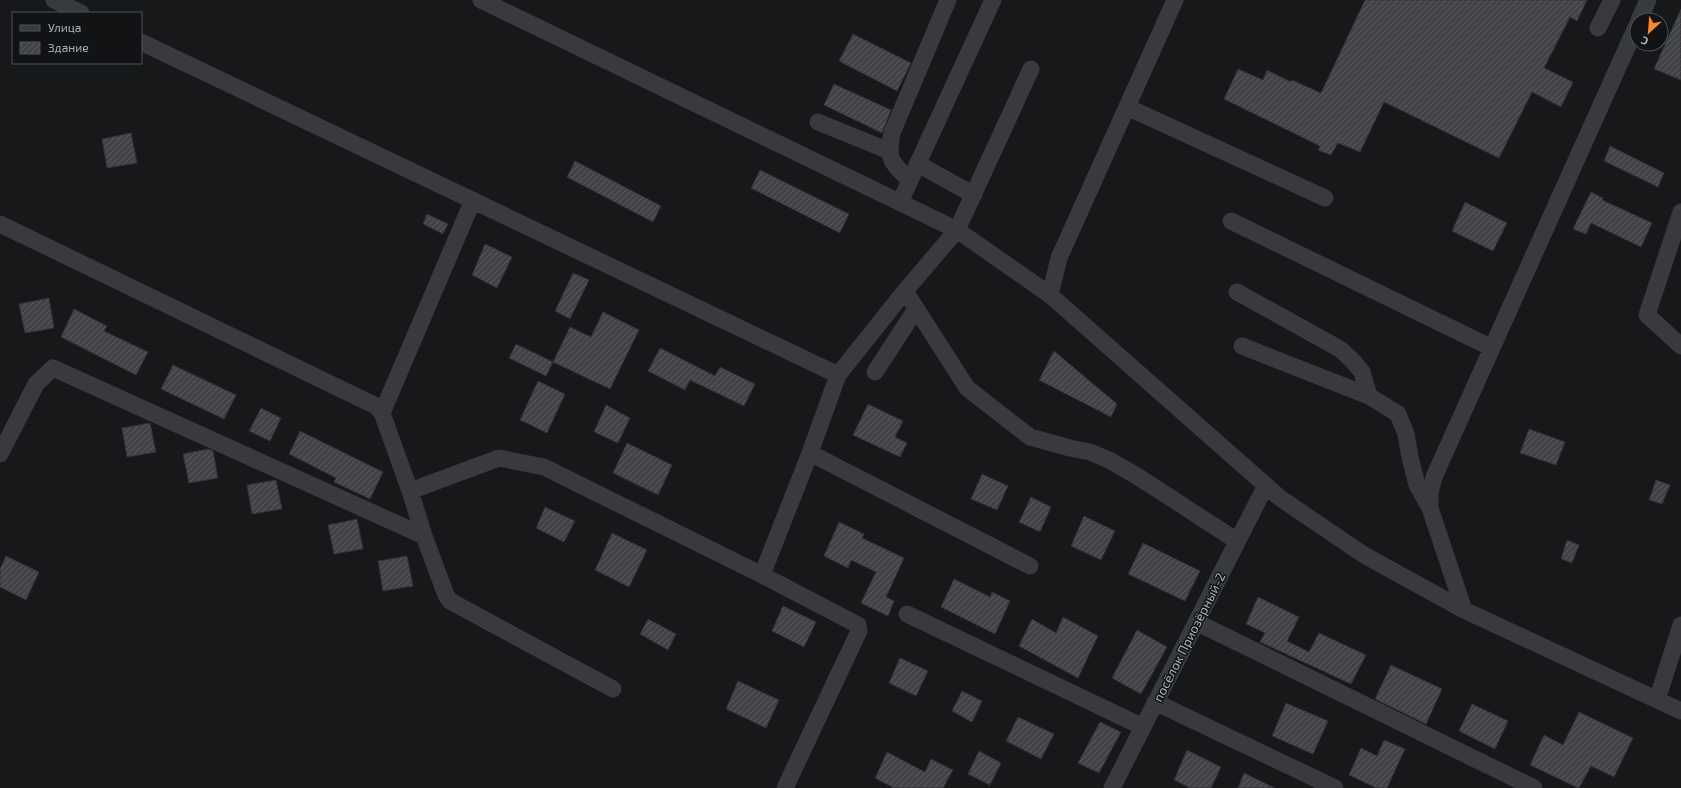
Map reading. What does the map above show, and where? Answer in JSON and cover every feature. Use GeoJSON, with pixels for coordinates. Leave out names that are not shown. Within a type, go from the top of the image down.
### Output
{"type":"FeatureCollection","features":[{"type":"Feature","properties":{"kind":"street"},"geometry":{"type":"LineString","coordinates":[[54,0],[79,12]]}},
{"type":"Feature","properties":{"kind":"street"},"geometry":{"type":"LineString","coordinates":[[481,0],[957,230],[1050,295],[1280,498],[1364,555],[1464,610],[1681,711]]}},
{"type":"Feature","properties":{"kind":"street"},"geometry":{"type":"LineString","coordinates":[[910,181],[893,163],[889,151],[892,133],[948,0]]}},
{"type":"Feature","properties":{"kind":"street"},"geometry":{"type":"LineString","coordinates":[[900,202],[993,0]]}},
{"type":"Feature","properties":{"kind":"street"},"geometry":{"type":"LineString","coordinates":[[1050,295],[1059,258],[1175,0]]}},
{"type":"Feature","properties":{"kind":"street"},"geometry":{"type":"LineString","coordinates":[[1598,28],[1612,0]]}},
{"type":"Feature","properties":{"kind":"street"},"geometry":{"type":"LineString","coordinates":[[1643,12],[1648,0]]}},
{"type":"Feature","properties":{"kind":"street"},"geometry":{"type":"LineString","coordinates":[[142,42],[838,375]]}},
{"type":"Feature","properties":{"kind":"street"},"geometry":{"type":"LineString","coordinates":[[1430,508],[1430,493],[1434,477],[1629,43]]}},
{"type":"Feature","properties":{"kind":"street"},"geometry":{"type":"LineString","coordinates":[[762,575],[810,454],[838,375],[905,291],[957,230],[1032,70]]}},
{"type":"Feature","properties":{"kind":"street"},"geometry":{"type":"LineString","coordinates":[[1127,107],[1325,198]]}},
{"type":"Feature","properties":{"kind":"street"},"geometry":{"type":"LineString","coordinates":[[818,122],[889,151]]}},
{"type":"Feature","properties":{"kind":"street"},"geometry":{"type":"LineString","coordinates":[[918,164],[974,195]]}},
{"type":"Feature","properties":{"kind":"street"},"geometry":{"type":"LineString","coordinates":[[382,413],[473,200]]}},
{"type":"Feature","properties":{"kind":"street"},"geometry":{"type":"LineString","coordinates":[[1681,212],[1648,315],[1681,346]]}},
{"type":"Feature","properties":{"kind":"street"},"geometry":{"type":"LineString","coordinates":[[1231,221],[1492,348]]}},
{"type":"Feature","properties":{"kind":"street"},"geometry":{"type":"LineString","coordinates":[[0,224],[376,406],[382,413],[410,491],[424,536],[446,595],[450,601],[613,689]]}},
{"type":"Feature","properties":{"kind":"street"},"geometry":{"type":"LineString","coordinates":[[905,291],[967,388],[1030,437],[1090,452],[1109,460],[1137,476],[1238,541]]}},
{"type":"Feature","properties":{"kind":"street"},"geometry":{"type":"LineString","coordinates":[[1237,292],[1340,349],[1362,372],[1369,396]]}},
{"type":"Feature","properties":{"kind":"street"},"geometry":{"type":"LineString","coordinates":[[875,372],[916,309]]}},
{"type":"Feature","properties":{"kind":"street"},"geometry":{"type":"LineString","coordinates":[[1242,346],[1369,396],[1398,414],[1406,434],[1410,457],[1418,486],[1430,508],[1464,610]]}},
{"type":"Feature","properties":{"kind":"street"},"geometry":{"type":"LineString","coordinates":[[0,454],[36,384],[53,368],[424,536]]}},
{"type":"Feature","properties":{"kind":"street"},"geometry":{"type":"LineString","coordinates":[[810,454],[1030,566]]}},
{"type":"Feature","properties":{"kind":"street"},"geometry":{"type":"LineString","coordinates":[[410,491],[498,458],[544,467],[762,575],[858,625],[858,631],[784,788]]}},
{"type":"Feature","properties":{"kind":"street","name":"посёлок Приозёрный-2"},"geometry":{"type":"LineString","coordinates":[[1112,788],[1266,485]]}},
{"type":"Feature","properties":{"kind":"street"},"geometry":{"type":"LineString","coordinates":[[907,614],[1143,727]]}},
{"type":"Feature","properties":{"kind":"street"},"geometry":{"type":"LineString","coordinates":[[1196,622],[1534,788]]}},
{"type":"Feature","properties":{"kind":"street"},"geometry":{"type":"LineString","coordinates":[[1657,700],[1681,625]]}},
{"type":"Feature","properties":{"kind":"street"},"geometry":{"type":"LineString","coordinates":[[1155,702],[1335,788]]}},
{"type":"Feature","properties":{"kind":"building"},"geometry":{"type":"Polygon","coordinates":[[[1365,0],[1587,0],[1577,21],[1570,17],[1544,68],[1573,82],[1561,107],[1532,92],[1499,158],[1384,102],[1360,152],[1338,143],[1331,155],[1318,150],[1320,146],[1224,99],[1238,69],[1263,80],[1267,70],[1291,82],[1292,80],[1321,93],[1365,0]]]}},
{"type":"Feature","properties":{"kind":"building"},"geometry":{"type":"Polygon","coordinates":[[[1681,9],[1681,80],[1654,69],[1662,52],[1669,52],[1669,36],[1681,9]]]}},
{"type":"Feature","properties":{"kind":"building"},"geometry":{"type":"Polygon","coordinates":[[[853,34],[911,63],[897,91],[839,61],[853,34]]]}},
{"type":"Feature","properties":{"kind":"building"},"geometry":{"type":"Polygon","coordinates":[[[834,84],[891,110],[882,133],[824,105],[834,84]]]}},
{"type":"Feature","properties":{"kind":"building"},"geometry":{"type":"Polygon","coordinates":[[[131,133],[137,163],[107,168],[102,139],[131,133]]]}},
{"type":"Feature","properties":{"kind":"building"},"geometry":{"type":"Polygon","coordinates":[[[1610,146],[1664,173],[1658,187],[1604,161],[1610,146]]]}},
{"type":"Feature","properties":{"kind":"building"},"geometry":{"type":"Polygon","coordinates":[[[575,161],[661,206],[653,222],[567,177],[575,161]]]}},
{"type":"Feature","properties":{"kind":"building"},"geometry":{"type":"Polygon","coordinates":[[[760,170],[849,214],[840,233],[751,188],[760,170]]]}},
{"type":"Feature","properties":{"kind":"building"},"geometry":{"type":"Polygon","coordinates":[[[1591,192],[1603,198],[1602,200],[1652,223],[1641,247],[1591,223],[1586,234],[1573,229],[1591,192]]]}},
{"type":"Feature","properties":{"kind":"building"},"geometry":{"type":"Polygon","coordinates":[[[1465,202],[1507,223],[1493,251],[1452,231],[1465,202]]]}},
{"type":"Feature","properties":{"kind":"building"},"geometry":{"type":"Polygon","coordinates":[[[427,214],[448,224],[443,234],[423,224],[427,214]]]}},
{"type":"Feature","properties":{"kind":"building"},"geometry":{"type":"Polygon","coordinates":[[[485,244],[512,257],[497,288],[472,275],[485,244]]]}},
{"type":"Feature","properties":{"kind":"building"},"geometry":{"type":"Polygon","coordinates":[[[573,273],[589,280],[570,319],[555,311],[573,273]]]}},
{"type":"Feature","properties":{"kind":"building"},"geometry":{"type":"Polygon","coordinates":[[[49,298],[54,328],[25,333],[19,304],[49,298]]]}},
{"type":"Feature","properties":{"kind":"building"},"geometry":{"type":"Polygon","coordinates":[[[74,309],[107,326],[104,331],[148,352],[136,375],[61,337],[74,309]]]}},
{"type":"Feature","properties":{"kind":"building"},"geometry":{"type":"Polygon","coordinates":[[[603,312],[639,330],[610,389],[553,362],[570,327],[591,337],[603,312]]]}},
{"type":"Feature","properties":{"kind":"building"},"geometry":{"type":"Polygon","coordinates":[[[516,344],[553,362],[546,376],[509,358],[516,344]]]}},
{"type":"Feature","properties":{"kind":"building"},"geometry":{"type":"Polygon","coordinates":[[[660,348],[715,376],[720,367],[755,384],[744,406],[690,380],[685,390],[648,371],[660,348]]]}},
{"type":"Feature","properties":{"kind":"building"},"geometry":{"type":"Polygon","coordinates":[[[1054,351],[1117,404],[1111,417],[1039,380],[1054,351]]]}},
{"type":"Feature","properties":{"kind":"building"},"geometry":{"type":"Polygon","coordinates":[[[173,365],[236,395],[224,419],[161,389],[173,365]]]}},
{"type":"Feature","properties":{"kind":"building"},"geometry":{"type":"Polygon","coordinates":[[[538,381],[565,394],[547,433],[520,420],[538,381]]]}},
{"type":"Feature","properties":{"kind":"building"},"geometry":{"type":"Polygon","coordinates":[[[868,404],[903,421],[895,437],[907,443],[900,457],[853,435],[868,404]]]}},
{"type":"Feature","properties":{"kind":"building"},"geometry":{"type":"Polygon","coordinates":[[[606,405],[630,418],[618,443],[594,432],[606,405]]]}},
{"type":"Feature","properties":{"kind":"building"},"geometry":{"type":"Polygon","coordinates":[[[261,408],[281,418],[270,441],[249,431],[261,408]]]}},
{"type":"Feature","properties":{"kind":"building"},"geometry":{"type":"Polygon","coordinates":[[[150,423],[156,452],[127,457],[122,428],[150,423]]]}},
{"type":"Feature","properties":{"kind":"building"},"geometry":{"type":"Polygon","coordinates":[[[1529,429],[1565,442],[1556,465],[1520,453],[1529,429]]]}},
{"type":"Feature","properties":{"kind":"building"},"geometry":{"type":"Polygon","coordinates":[[[300,431],[383,472],[370,499],[334,482],[336,478],[289,454],[300,431]]]}},
{"type":"Feature","properties":{"kind":"building"},"geometry":{"type":"Polygon","coordinates":[[[627,443],[672,465],[658,495],[613,473],[627,443]]]}},
{"type":"Feature","properties":{"kind":"building"},"geometry":{"type":"Polygon","coordinates":[[[208,449],[213,451],[218,478],[189,483],[183,454],[208,449]]]}},
{"type":"Feature","properties":{"kind":"building"},"geometry":{"type":"Polygon","coordinates":[[[982,474],[1008,486],[997,510],[971,499],[982,474]]]}},
{"type":"Feature","properties":{"kind":"building"},"geometry":{"type":"Polygon","coordinates":[[[276,480],[282,509],[252,514],[247,485],[276,480]]]}},
{"type":"Feature","properties":{"kind":"building"},"geometry":{"type":"Polygon","coordinates":[[[1656,480],[1670,485],[1662,504],[1649,500],[1656,480]]]}},
{"type":"Feature","properties":{"kind":"building"},"geometry":{"type":"Polygon","coordinates":[[[1031,497],[1051,507],[1040,532],[1019,522],[1031,497]]]}},
{"type":"Feature","properties":{"kind":"building"},"geometry":{"type":"Polygon","coordinates":[[[545,507],[575,521],[564,542],[536,528],[545,507]]]}},
{"type":"Feature","properties":{"kind":"building"},"geometry":{"type":"Polygon","coordinates":[[[1084,516],[1115,531],[1101,560],[1071,546],[1084,516]]]}},
{"type":"Feature","properties":{"kind":"building"},"geometry":{"type":"Polygon","coordinates":[[[357,519],[363,549],[334,554],[328,525],[357,519]]]}},
{"type":"Feature","properties":{"kind":"building"},"geometry":{"type":"Polygon","coordinates":[[[839,522],[864,534],[862,538],[904,558],[886,597],[894,601],[888,616],[861,603],[876,572],[851,560],[848,568],[824,556],[839,522]]]}},
{"type":"Feature","properties":{"kind":"building"},"geometry":{"type":"Polygon","coordinates":[[[612,533],[647,550],[629,587],[595,570],[612,533]]]}},
{"type":"Feature","properties":{"kind":"building"},"geometry":{"type":"Polygon","coordinates":[[[1567,540],[1579,545],[1572,563],[1561,559],[1567,540]]]}},
{"type":"Feature","properties":{"kind":"building"},"geometry":{"type":"Polygon","coordinates":[[[1143,543],[1200,571],[1185,601],[1128,574],[1143,543]]]}},
{"type":"Feature","properties":{"kind":"building"},"geometry":{"type":"Polygon","coordinates":[[[6,556],[39,572],[26,600],[0,587],[0,569],[6,556]]]}},
{"type":"Feature","properties":{"kind":"building"},"geometry":{"type":"Polygon","coordinates":[[[407,556],[413,586],[383,591],[378,561],[407,556]]]}},
{"type":"Feature","properties":{"kind":"building"},"geometry":{"type":"Polygon","coordinates":[[[954,579],[990,597],[992,592],[1010,601],[995,634],[941,607],[954,579]]]}},
{"type":"Feature","properties":{"kind":"building"},"geometry":{"type":"Polygon","coordinates":[[[1258,597],[1299,617],[1287,641],[1309,652],[1319,633],[1366,655],[1351,684],[1260,642],[1265,633],[1246,624],[1258,597]]]}},
{"type":"Feature","properties":{"kind":"building"},"geometry":{"type":"Polygon","coordinates":[[[783,606],[816,622],[804,647],[772,631],[783,606]]]}},
{"type":"Feature","properties":{"kind":"building"},"geometry":{"type":"Polygon","coordinates":[[[1063,617],[1098,636],[1078,678],[1019,646],[1032,619],[1056,633],[1063,617]]]}},
{"type":"Feature","properties":{"kind":"building"},"geometry":{"type":"Polygon","coordinates":[[[648,619],[676,634],[668,650],[640,634],[648,619]]]}},
{"type":"Feature","properties":{"kind":"building"},"geometry":{"type":"Polygon","coordinates":[[[1137,630],[1167,647],[1141,694],[1112,678],[1137,630]]]}},
{"type":"Feature","properties":{"kind":"building"},"geometry":{"type":"Polygon","coordinates":[[[900,658],[928,671],[916,696],[889,683],[900,658]]]}},
{"type":"Feature","properties":{"kind":"building"},"geometry":{"type":"Polygon","coordinates":[[[1391,665],[1442,689],[1426,724],[1375,699],[1391,665]]]}},
{"type":"Feature","properties":{"kind":"building"},"geometry":{"type":"Polygon","coordinates":[[[738,681],[779,700],[766,728],[726,709],[738,681]]]}},
{"type":"Feature","properties":{"kind":"building"},"geometry":{"type":"Polygon","coordinates":[[[962,691],[982,701],[972,722],[952,711],[962,691]]]}},
{"type":"Feature","properties":{"kind":"building"},"geometry":{"type":"Polygon","coordinates":[[[1286,703],[1328,721],[1313,754],[1272,736],[1286,703]]]}},
{"type":"Feature","properties":{"kind":"building"},"geometry":{"type":"Polygon","coordinates":[[[1472,704],[1508,721],[1495,749],[1459,731],[1472,704]]]}},
{"type":"Feature","properties":{"kind":"building"},"geometry":{"type":"Polygon","coordinates":[[[1579,712],[1633,738],[1614,777],[1591,766],[1578,788],[1530,765],[1544,735],[1563,745],[1579,712]]]}},
{"type":"Feature","properties":{"kind":"building"},"geometry":{"type":"Polygon","coordinates":[[[1018,717],[1054,734],[1041,759],[1006,741],[1018,717]]]}},
{"type":"Feature","properties":{"kind":"building"},"geometry":{"type":"Polygon","coordinates":[[[1100,722],[1121,732],[1099,773],[1078,763],[1100,722]]]}},
{"type":"Feature","properties":{"kind":"building"},"geometry":{"type":"Polygon","coordinates":[[[1384,740],[1405,749],[1387,788],[1376,788],[1349,775],[1361,748],[1377,756],[1384,740]]]}},
{"type":"Feature","properties":{"kind":"building"},"geometry":{"type":"Polygon","coordinates":[[[1187,750],[1221,767],[1211,788],[1190,788],[1174,780],[1187,750]]]}},
{"type":"Feature","properties":{"kind":"building"},"geometry":{"type":"Polygon","coordinates":[[[979,751],[1001,763],[990,785],[968,774],[979,751]]]}},
{"type":"Feature","properties":{"kind":"building"},"geometry":{"type":"Polygon","coordinates":[[[887,752],[925,772],[931,759],[953,770],[943,788],[894,788],[875,778],[887,752]]]}},
{"type":"Feature","properties":{"kind":"building"},"geometry":{"type":"Polygon","coordinates":[[[1244,773],[1275,788],[1238,788],[1244,773]]]}}]}
